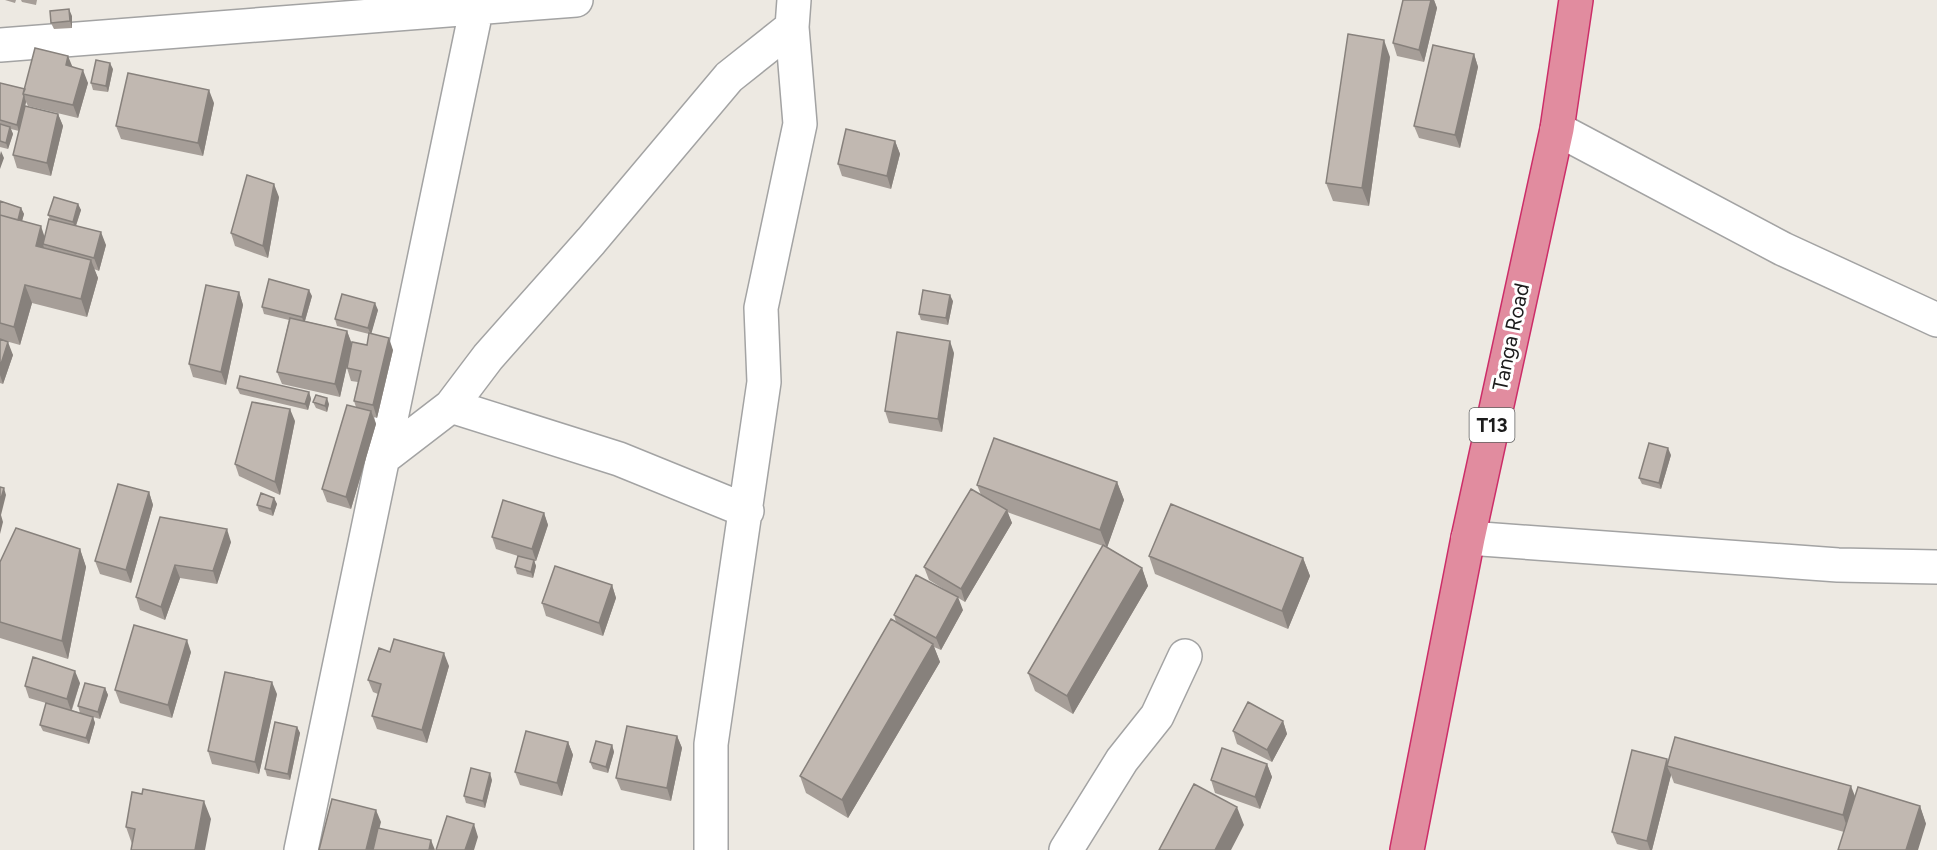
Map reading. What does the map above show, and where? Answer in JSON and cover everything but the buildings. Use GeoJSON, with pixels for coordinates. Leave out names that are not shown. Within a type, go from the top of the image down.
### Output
{"type":"FeatureCollection","features":[{"type":"Feature","properties":{"kind":"highway","name":"Tanga Road"},"geometry":{"type":"LineString","coordinates":[[1407,850],[1468,538],[1557,129],[1576,0]]}},
{"type":"Feature","properties":{"kind":"street"},"geometry":{"type":"LineString","coordinates":[[0,45],[576,0]]}},
{"type":"Feature","properties":{"kind":"street"},"geometry":{"type":"LineString","coordinates":[[301,850],[477,6]]}},
{"type":"Feature","properties":{"kind":"street"},"geometry":{"type":"LineString","coordinates":[[382,459],[451,406],[488,357],[591,241],[729,77],[793,14]]}},
{"type":"Feature","properties":{"kind":"street"},"geometry":{"type":"LineString","coordinates":[[711,850],[711,744],[747,511],[764,382],[761,308],[800,124],[793,14]]}},
{"type":"Feature","properties":{"kind":"street"},"geometry":{"type":"LineString","coordinates":[[1557,129],[1783,249],[1937,320]]}},
{"type":"Feature","properties":{"kind":"street"},"geometry":{"type":"LineString","coordinates":[[451,406],[619,459],[747,511]]}},
{"type":"Feature","properties":{"kind":"street"},"geometry":{"type":"LineString","coordinates":[[1468,538],[1838,565],[1937,567]]}},
{"type":"Feature","properties":{"kind":"street"},"geometry":{"type":"LineString","coordinates":[[1066,850],[1122,760],[1157,716],[1185,656]]}}]}
